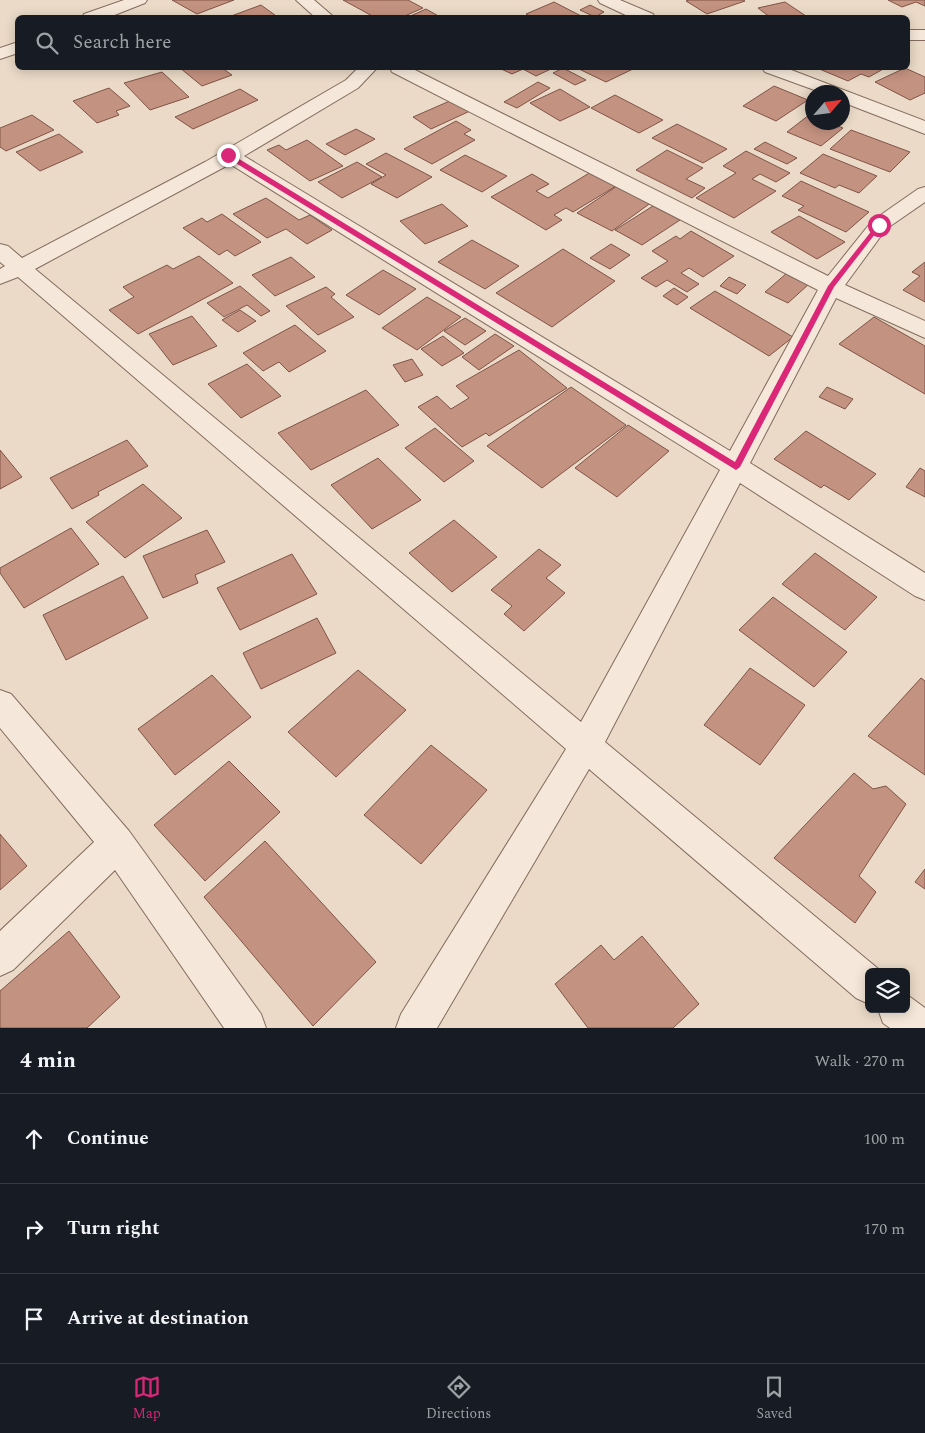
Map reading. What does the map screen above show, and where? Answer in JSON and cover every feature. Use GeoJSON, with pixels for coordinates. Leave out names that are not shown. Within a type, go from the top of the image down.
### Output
{"type":"FeatureCollection","features":[{"type":"Feature","properties":{"kind":"street"},"geometry":{"type":"LineString","coordinates":[[98,15],[139,0]]}},
{"type":"Feature","properties":{"kind":"street"},"geometry":{"type":"LineString","coordinates":[[304,0],[323,15]]}},
{"type":"Feature","properties":{"kind":"street"},"geometry":{"type":"LineString","coordinates":[[606,0],[640,15]]}},
{"type":"Feature","properties":{"kind":"street"},"geometry":{"type":"LineString","coordinates":[[910,35],[925,35]]}},
{"type":"Feature","properties":{"kind":"street"},"geometry":{"type":"LineString","coordinates":[[0,54],[15,48]]}},
{"type":"Feature","properties":{"kind":"street"},"geometry":{"type":"LineString","coordinates":[[366,70],[352,84],[228,155],[7,265],[586,746],[865,982]]}},
{"type":"Feature","properties":{"kind":"street"},"geometry":{"type":"LineString","coordinates":[[402,70],[831,286],[925,330]]}},
{"type":"Feature","properties":{"kind":"street"},"geometry":{"type":"LineString","coordinates":[[776,70],[816,85]]}},
{"type":"Feature","properties":{"kind":"street"},"geometry":{"type":"LineString","coordinates":[[850,99],[925,128]]}},
{"type":"Feature","properties":{"kind":"street"},"geometry":{"type":"LineString","coordinates":[[228,155],[736,467],[925,588]]}},
{"type":"Feature","properties":{"kind":"street"},"geometry":{"type":"LineString","coordinates":[[415,1028],[586,746],[831,286],[879,225],[925,193]]}},
{"type":"Feature","properties":{"kind":"street"},"geometry":{"type":"LineString","coordinates":[[0,704],[117,843],[247,1028]]}},
{"type":"Feature","properties":{"kind":"street"},"geometry":{"type":"LineString","coordinates":[[0,957],[117,843]]}},
{"type":"Feature","properties":{"kind":"street"},"geometry":{"type":"LineString","coordinates":[[902,1013],[919,1028]]}},
{"type":"Feature","properties":{"kind":"building"},"geometry":{"type":"Polygon","coordinates":[[[172,0],[234,0],[197,14],[172,0]]]}},
{"type":"Feature","properties":{"kind":"building"},"geometry":{"type":"Polygon","coordinates":[[[343,0],[408,0],[423,8],[407,15],[370,15],[343,0]]]}},
{"type":"Feature","properties":{"kind":"building"},"geometry":{"type":"Polygon","coordinates":[[[888,0],[925,0],[925,6],[916,2],[902,7],[888,0]]]}},
{"type":"Feature","properties":{"kind":"building"},"geometry":{"type":"Polygon","coordinates":[[[686,1],[745,1],[707,14],[686,1]]]}},
{"type":"Feature","properties":{"kind":"building"},"geometry":{"type":"Polygon","coordinates":[[[554,2],[579,15],[528,15],[526,14],[554,2]]]}},
{"type":"Feature","properties":{"kind":"building"},"geometry":{"type":"Polygon","coordinates":[[[785,2],[804,15],[767,15],[758,8],[785,2]]]}},
{"type":"Feature","properties":{"kind":"building"},"geometry":{"type":"Polygon","coordinates":[[[261,5],[275,15],[234,15],[261,5]]]}},
{"type":"Feature","properties":{"kind":"building"},"geometry":{"type":"Polygon","coordinates":[[[590,5],[604,12],[599,15],[591,15],[580,10],[590,5]]]}},
{"type":"Feature","properties":{"kind":"building"},"geometry":{"type":"Polygon","coordinates":[[[426,9],[437,15],[413,15],[426,9]]]}},
{"type":"Feature","properties":{"kind":"building"},"geometry":{"type":"Polygon","coordinates":[[[182,70],[225,70],[232,75],[202,86],[182,70]]]}},
{"type":"Feature","properties":{"kind":"building"},"geometry":{"type":"Polygon","coordinates":[[[503,70],[521,70],[512,74],[503,70]]]}},
{"type":"Feature","properties":{"kind":"building"},"geometry":{"type":"Polygon","coordinates":[[[525,70],[549,70],[536,76],[525,70]]]}},
{"type":"Feature","properties":{"kind":"building"},"geometry":{"type":"Polygon","coordinates":[[[559,70],[567,70],[586,80],[575,85],[553,73],[559,70]]]}},
{"type":"Feature","properties":{"kind":"building"},"geometry":{"type":"Polygon","coordinates":[[[581,70],[631,70],[606,82],[581,70]]]}},
{"type":"Feature","properties":{"kind":"building"},"geometry":{"type":"Polygon","coordinates":[[[822,70],[881,70],[869,77],[861,74],[848,81],[822,70]]]}},
{"type":"Feature","properties":{"kind":"building"},"geometry":{"type":"Polygon","coordinates":[[[901,70],[909,70],[925,77],[925,93],[910,100],[875,82],[901,70]]]}},
{"type":"Feature","properties":{"kind":"building"},"geometry":{"type":"Polygon","coordinates":[[[162,72],[189,97],[150,110],[124,83],[162,72]]]}},
{"type":"Feature","properties":{"kind":"building"},"geometry":{"type":"Polygon","coordinates":[[[538,82],[550,88],[517,108],[504,102],[538,82]]]}},
{"type":"Feature","properties":{"kind":"building"},"geometry":{"type":"Polygon","coordinates":[[[774,86],[805,99],[805,102],[776,121],[743,106],[774,86]]]}},
{"type":"Feature","properties":{"kind":"building"},"geometry":{"type":"Polygon","coordinates":[[[109,88],[130,106],[116,111],[119,115],[97,123],[73,101],[109,88]]]}},
{"type":"Feature","properties":{"kind":"building"},"geometry":{"type":"Polygon","coordinates":[[[240,89],[258,100],[193,129],[175,117],[240,89]]]}},
{"type":"Feature","properties":{"kind":"building"},"geometry":{"type":"Polygon","coordinates":[[[560,89],[590,107],[560,121],[530,103],[560,89]]]}},
{"type":"Feature","properties":{"kind":"building"},"geometry":{"type":"Polygon","coordinates":[[[615,95],[663,120],[639,133],[591,108],[615,95]]]}},
{"type":"Feature","properties":{"kind":"building"},"geometry":{"type":"Polygon","coordinates":[[[452,100],[470,111],[431,129],[413,117],[452,100]]]}},
{"type":"Feature","properties":{"kind":"building"},"geometry":{"type":"Polygon","coordinates":[[[32,115],[54,130],[6,151],[0,147],[0,128],[32,115]]]}},
{"type":"Feature","properties":{"kind":"building"},"geometry":{"type":"Polygon","coordinates":[[[805,118],[805,130],[841,130],[821,146],[787,132],[805,118]]]}},
{"type":"Feature","properties":{"kind":"building"},"geometry":{"type":"Polygon","coordinates":[[[456,121],[471,130],[464,134],[475,140],[432,164],[404,149],[456,121]]]}},
{"type":"Feature","properties":{"kind":"building"},"geometry":{"type":"Polygon","coordinates":[[[677,124],[727,149],[703,163],[652,138],[677,124]]]}},
{"type":"Feature","properties":{"kind":"building"},"geometry":{"type":"Polygon","coordinates":[[[356,129],[375,139],[345,155],[326,144],[356,129]]]}},
{"type":"Feature","properties":{"kind":"building"},"geometry":{"type":"Polygon","coordinates":[[[851,130],[910,152],[890,172],[830,149],[851,130]]]}},
{"type":"Feature","properties":{"kind":"building"},"geometry":{"type":"Polygon","coordinates":[[[59,134],[83,152],[40,171],[16,152],[59,134]]]}},
{"type":"Feature","properties":{"kind":"building"},"geometry":{"type":"Polygon","coordinates":[[[307,140],[343,166],[310,181],[267,150],[279,145],[286,150],[307,140]]]}},
{"type":"Feature","properties":{"kind":"building"},"geometry":{"type":"Polygon","coordinates":[[[765,142],[797,158],[787,164],[754,149],[765,142]]]}},
{"type":"Feature","properties":{"kind":"building"},"geometry":{"type":"Polygon","coordinates":[[[667,150],[703,168],[686,179],[705,188],[692,198],[636,170],[667,150]]]}},
{"type":"Feature","properties":{"kind":"building"},"geometry":{"type":"Polygon","coordinates":[[[746,151],[790,173],[776,182],[760,174],[752,179],[776,191],[734,218],[696,198],[736,173],[723,166],[746,151]]]}},
{"type":"Feature","properties":{"kind":"building"},"geometry":{"type":"Polygon","coordinates":[[[386,153],[432,177],[397,198],[371,184],[386,175],[366,164],[386,153]]]}},
{"type":"Feature","properties":{"kind":"building"},"geometry":{"type":"Polygon","coordinates":[[[823,154],[877,176],[859,193],[839,185],[835,188],[800,173],[823,154]]]}},
{"type":"Feature","properties":{"kind":"building"},"geometry":{"type":"Polygon","coordinates":[[[465,155],[507,176],[482,192],[440,170],[465,155]]]}},
{"type":"Feature","properties":{"kind":"building"},"geometry":{"type":"Polygon","coordinates":[[[357,162],[382,177],[342,198],[318,182],[357,162]]]}},
{"type":"Feature","properties":{"kind":"building"},"geometry":{"type":"Polygon","coordinates":[[[591,172],[616,186],[573,212],[566,208],[554,215],[562,220],[546,230],[491,197],[532,174],[549,184],[536,191],[548,198],[591,172]]]}},
{"type":"Feature","properties":{"kind":"building"},"geometry":{"type":"Polygon","coordinates":[[[801,181],[869,212],[846,232],[798,210],[804,206],[782,196],[801,181]]]}},
{"type":"Feature","properties":{"kind":"building"},"geometry":{"type":"Polygon","coordinates":[[[617,186],[652,202],[612,231],[577,213],[617,186]]]}},
{"type":"Feature","properties":{"kind":"building"},"geometry":{"type":"Polygon","coordinates":[[[266,198],[299,220],[310,215],[332,230],[307,244],[286,229],[267,238],[233,214],[266,198]]]}},
{"type":"Feature","properties":{"kind":"building"},"geometry":{"type":"Polygon","coordinates":[[[442,204],[468,226],[425,244],[400,221],[442,204]]]}},
{"type":"Feature","properties":{"kind":"building"},"geometry":{"type":"Polygon","coordinates":[[[653,206],[680,220],[642,245],[615,230],[653,206]]]}},
{"type":"Feature","properties":{"kind":"building"},"geometry":{"type":"Polygon","coordinates":[[[222,214],[261,242],[235,256],[227,250],[219,255],[183,228],[202,218],[207,222],[222,214]]]}},
{"type":"Feature","properties":{"kind":"building"},"geometry":{"type":"Polygon","coordinates":[[[799,216],[845,242],[817,259],[771,232],[799,216]]]}},
{"type":"Feature","properties":{"kind":"building"},"geometry":{"type":"Polygon","coordinates":[[[691,231],[734,256],[703,277],[689,268],[681,273],[699,284],[687,292],[667,280],[656,287],[641,278],[668,261],[652,251],[676,236],[680,239],[691,231]]]}},
{"type":"Feature","properties":{"kind":"building"},"geometry":{"type":"Polygon","coordinates":[[[472,240],[519,266],[485,289],[438,262],[472,240]]]}},
{"type":"Feature","properties":{"kind":"building"},"geometry":{"type":"Polygon","coordinates":[[[611,244],[630,255],[610,269],[590,258],[611,244]]]}},
{"type":"Feature","properties":{"kind":"building"},"geometry":{"type":"Polygon","coordinates":[[[563,249],[615,281],[552,327],[496,293],[563,249]]]}},
{"type":"Feature","properties":{"kind":"building"},"geometry":{"type":"Polygon","coordinates":[[[199,256],[233,283],[138,334],[109,310],[134,297],[123,287],[167,265],[173,269],[199,256]]]}},
{"type":"Feature","properties":{"kind":"building"},"geometry":{"type":"Polygon","coordinates":[[[291,257],[315,277],[275,296],[252,275],[291,257]]]}},
{"type":"Feature","properties":{"kind":"building"},"geometry":{"type":"Polygon","coordinates":[[[925,262],[925,302],[903,290],[920,276],[912,272],[925,262]]]}},
{"type":"Feature","properties":{"kind":"building"},"geometry":{"type":"Polygon","coordinates":[[[383,270],[416,289],[379,315],[346,295],[383,270]]]}},
{"type":"Feature","properties":{"kind":"building"},"geometry":{"type":"Polygon","coordinates":[[[787,273],[809,284],[788,303],[765,292],[787,273]]]}},
{"type":"Feature","properties":{"kind":"building"},"geometry":{"type":"Polygon","coordinates":[[[729,277],[746,285],[737,294],[720,286],[729,277]]]}},
{"type":"Feature","properties":{"kind":"building"},"geometry":{"type":"Polygon","coordinates":[[[240,286],[270,311],[261,316],[247,305],[224,317],[207,303],[240,286]]]}},
{"type":"Feature","properties":{"kind":"building"},"geometry":{"type":"Polygon","coordinates":[[[326,287],[335,294],[331,297],[354,317],[318,335],[286,306],[326,287]]]}},
{"type":"Feature","properties":{"kind":"building"},"geometry":{"type":"Polygon","coordinates":[[[674,288],[688,297],[677,305],[663,296],[674,288]]]}},
{"type":"Feature","properties":{"kind":"building"},"geometry":{"type":"Polygon","coordinates":[[[715,291],[793,337],[769,356],[690,308],[715,291]]]}},
{"type":"Feature","properties":{"kind":"building"},"geometry":{"type":"Polygon","coordinates":[[[427,297],[461,317],[417,350],[382,328],[427,297]]]}},
{"type":"Feature","properties":{"kind":"building"},"geometry":{"type":"Polygon","coordinates":[[[240,310],[256,321],[238,332],[222,320],[240,310]]]}},
{"type":"Feature","properties":{"kind":"building"},"geometry":{"type":"Polygon","coordinates":[[[192,316],[217,346],[173,365],[149,334],[192,316]]]}},
{"type":"Feature","properties":{"kind":"building"},"geometry":{"type":"Polygon","coordinates":[[[874,317],[925,346],[925,394],[839,344],[874,317]]]}},
{"type":"Feature","properties":{"kind":"building"},"geometry":{"type":"Polygon","coordinates":[[[465,318],[486,331],[465,345],[444,331],[465,318]]]}},
{"type":"Feature","properties":{"kind":"building"},"geometry":{"type":"Polygon","coordinates":[[[295,325],[326,351],[289,372],[279,362],[263,371],[243,353],[295,325]]]}},
{"type":"Feature","properties":{"kind":"building"},"geometry":{"type":"Polygon","coordinates":[[[495,334],[514,346],[479,370],[462,357],[495,334]]]}},
{"type":"Feature","properties":{"kind":"building"},"geometry":{"type":"Polygon","coordinates":[[[443,336],[464,353],[442,366],[421,349],[443,336]]]}},
{"type":"Feature","properties":{"kind":"building"},"geometry":{"type":"Polygon","coordinates":[[[519,350],[567,388],[489,436],[486,433],[462,447],[418,407],[437,396],[451,409],[469,398],[456,386],[519,350]]]}},
{"type":"Feature","properties":{"kind":"building"},"geometry":{"type":"Polygon","coordinates":[[[412,359],[423,375],[405,382],[393,365],[412,359]]]}},
{"type":"Feature","properties":{"kind":"building"},"geometry":{"type":"Polygon","coordinates":[[[247,364],[281,396],[241,418],[208,384],[247,364]]]}},
{"type":"Feature","properties":{"kind":"building"},"geometry":{"type":"Polygon","coordinates":[[[571,387],[626,425],[542,488],[487,446],[571,387]]]}},
{"type":"Feature","properties":{"kind":"building"},"geometry":{"type":"Polygon","coordinates":[[[827,387],[853,399],[845,409],[819,397],[827,387]]]}},
{"type":"Feature","properties":{"kind":"building"},"geometry":{"type":"Polygon","coordinates":[[[366,390],[399,425],[311,470],[278,433],[366,390]]]}},
{"type":"Feature","properties":{"kind":"building"},"geometry":{"type":"Polygon","coordinates":[[[628,425],[669,451],[617,497],[575,468],[628,425]]]}},
{"type":"Feature","properties":{"kind":"building"},"geometry":{"type":"Polygon","coordinates":[[[435,428],[474,461],[444,482],[405,448],[435,428]]]}},
{"type":"Feature","properties":{"kind":"building"},"geometry":{"type":"Polygon","coordinates":[[[806,431],[876,474],[849,500],[824,485],[821,488],[774,459],[806,431]]]}},
{"type":"Feature","properties":{"kind":"building"},"geometry":{"type":"Polygon","coordinates":[[[127,440],[148,466],[98,492],[99,495],[72,509],[50,478],[127,440]]]}},
{"type":"Feature","properties":{"kind":"building"},"geometry":{"type":"Polygon","coordinates":[[[0,450],[22,477],[0,489],[0,450]]]}},
{"type":"Feature","properties":{"kind":"building"},"geometry":{"type":"Polygon","coordinates":[[[378,458],[421,500],[372,529],[331,485],[378,458]]]}},
{"type":"Feature","properties":{"kind":"building"},"geometry":{"type":"Polygon","coordinates":[[[920,468],[925,471],[925,497],[906,487],[920,468]]]}},
{"type":"Feature","properties":{"kind":"building"},"geometry":{"type":"Polygon","coordinates":[[[143,484],[182,518],[125,558],[86,522],[143,484]]]}},
{"type":"Feature","properties":{"kind":"building"},"geometry":{"type":"Polygon","coordinates":[[[454,520],[497,557],[452,592],[409,553],[454,520]]]}},
{"type":"Feature","properties":{"kind":"building"},"geometry":{"type":"Polygon","coordinates":[[[71,528],[99,564],[24,608],[0,573],[0,568],[71,528]]]}},
{"type":"Feature","properties":{"kind":"building"},"geometry":{"type":"Polygon","coordinates":[[[207,530],[225,562],[195,575],[198,583],[163,598],[143,556],[207,530]]]}},
{"type":"Feature","properties":{"kind":"building"},"geometry":{"type":"Polygon","coordinates":[[[539,549],[561,565],[546,578],[565,593],[524,631],[504,614],[512,606],[491,590],[539,549]]]}},
{"type":"Feature","properties":{"kind":"building"},"geometry":{"type":"Polygon","coordinates":[[[815,553],[877,597],[845,630],[782,584],[815,553]]]}},
{"type":"Feature","properties":{"kind":"building"},"geometry":{"type":"Polygon","coordinates":[[[292,554],[317,594],[240,630],[217,588],[292,554]]]}},
{"type":"Feature","properties":{"kind":"building"},"geometry":{"type":"Polygon","coordinates":[[[123,576],[148,618],[66,660],[43,615],[123,576]]]}},
{"type":"Feature","properties":{"kind":"building"},"geometry":{"type":"Polygon","coordinates":[[[773,597],[847,652],[814,687],[739,630],[773,597]]]}},
{"type":"Feature","properties":{"kind":"building"},"geometry":{"type":"Polygon","coordinates":[[[317,618],[336,653],[261,689],[243,653],[317,618]]]}},
{"type":"Feature","properties":{"kind":"building"},"geometry":{"type":"Polygon","coordinates":[[[750,668],[805,705],[760,765],[704,725],[750,668]]]}},
{"type":"Feature","properties":{"kind":"building"},"geometry":{"type":"Polygon","coordinates":[[[358,670],[406,710],[336,777],[288,732],[358,670]]]}},
{"type":"Feature","properties":{"kind":"building"},"geometry":{"type":"Polygon","coordinates":[[[212,675],[251,717],[175,775],[138,729],[212,675]]]}},
{"type":"Feature","properties":{"kind":"building"},"geometry":{"type":"Polygon","coordinates":[[[921,678],[925,681],[925,775],[868,736],[921,678]]]}},
{"type":"Feature","properties":{"kind":"building"},"geometry":{"type":"Polygon","coordinates":[[[431,745],[487,790],[421,864],[364,815],[431,745]]]}},
{"type":"Feature","properties":{"kind":"building"},"geometry":{"type":"Polygon","coordinates":[[[229,761],[280,812],[205,881],[154,825],[229,761]]]}},
{"type":"Feature","properties":{"kind":"building"},"geometry":{"type":"Polygon","coordinates":[[[854,773],[873,789],[886,786],[906,804],[859,876],[876,892],[855,923],[774,858],[854,773]]]}},
{"type":"Feature","properties":{"kind":"building"},"geometry":{"type":"Polygon","coordinates":[[[0,834],[27,866],[0,890],[0,834]]]}},
{"type":"Feature","properties":{"kind":"building"},"geometry":{"type":"Polygon","coordinates":[[[265,841],[376,962],[313,1026],[204,897],[265,841]]]}},
{"type":"Feature","properties":{"kind":"building"},"geometry":{"type":"Polygon","coordinates":[[[925,869],[925,889],[915,882],[925,869]]]}},
{"type":"Feature","properties":{"kind":"building"},"geometry":{"type":"Polygon","coordinates":[[[69,931],[120,997],[87,1028],[0,1028],[0,991],[69,931]]]}},
{"type":"Feature","properties":{"kind":"building"},"geometry":{"type":"Polygon","coordinates":[[[642,936],[699,1004],[673,1028],[588,1028],[555,984],[601,945],[614,960],[642,936]]]}},
{"type":"Feature","properties":{"kind":"route"},"geometry":{"type":"LineString","coordinates":[[228,155],[736,467],[831,286],[879,225]]}}]}
